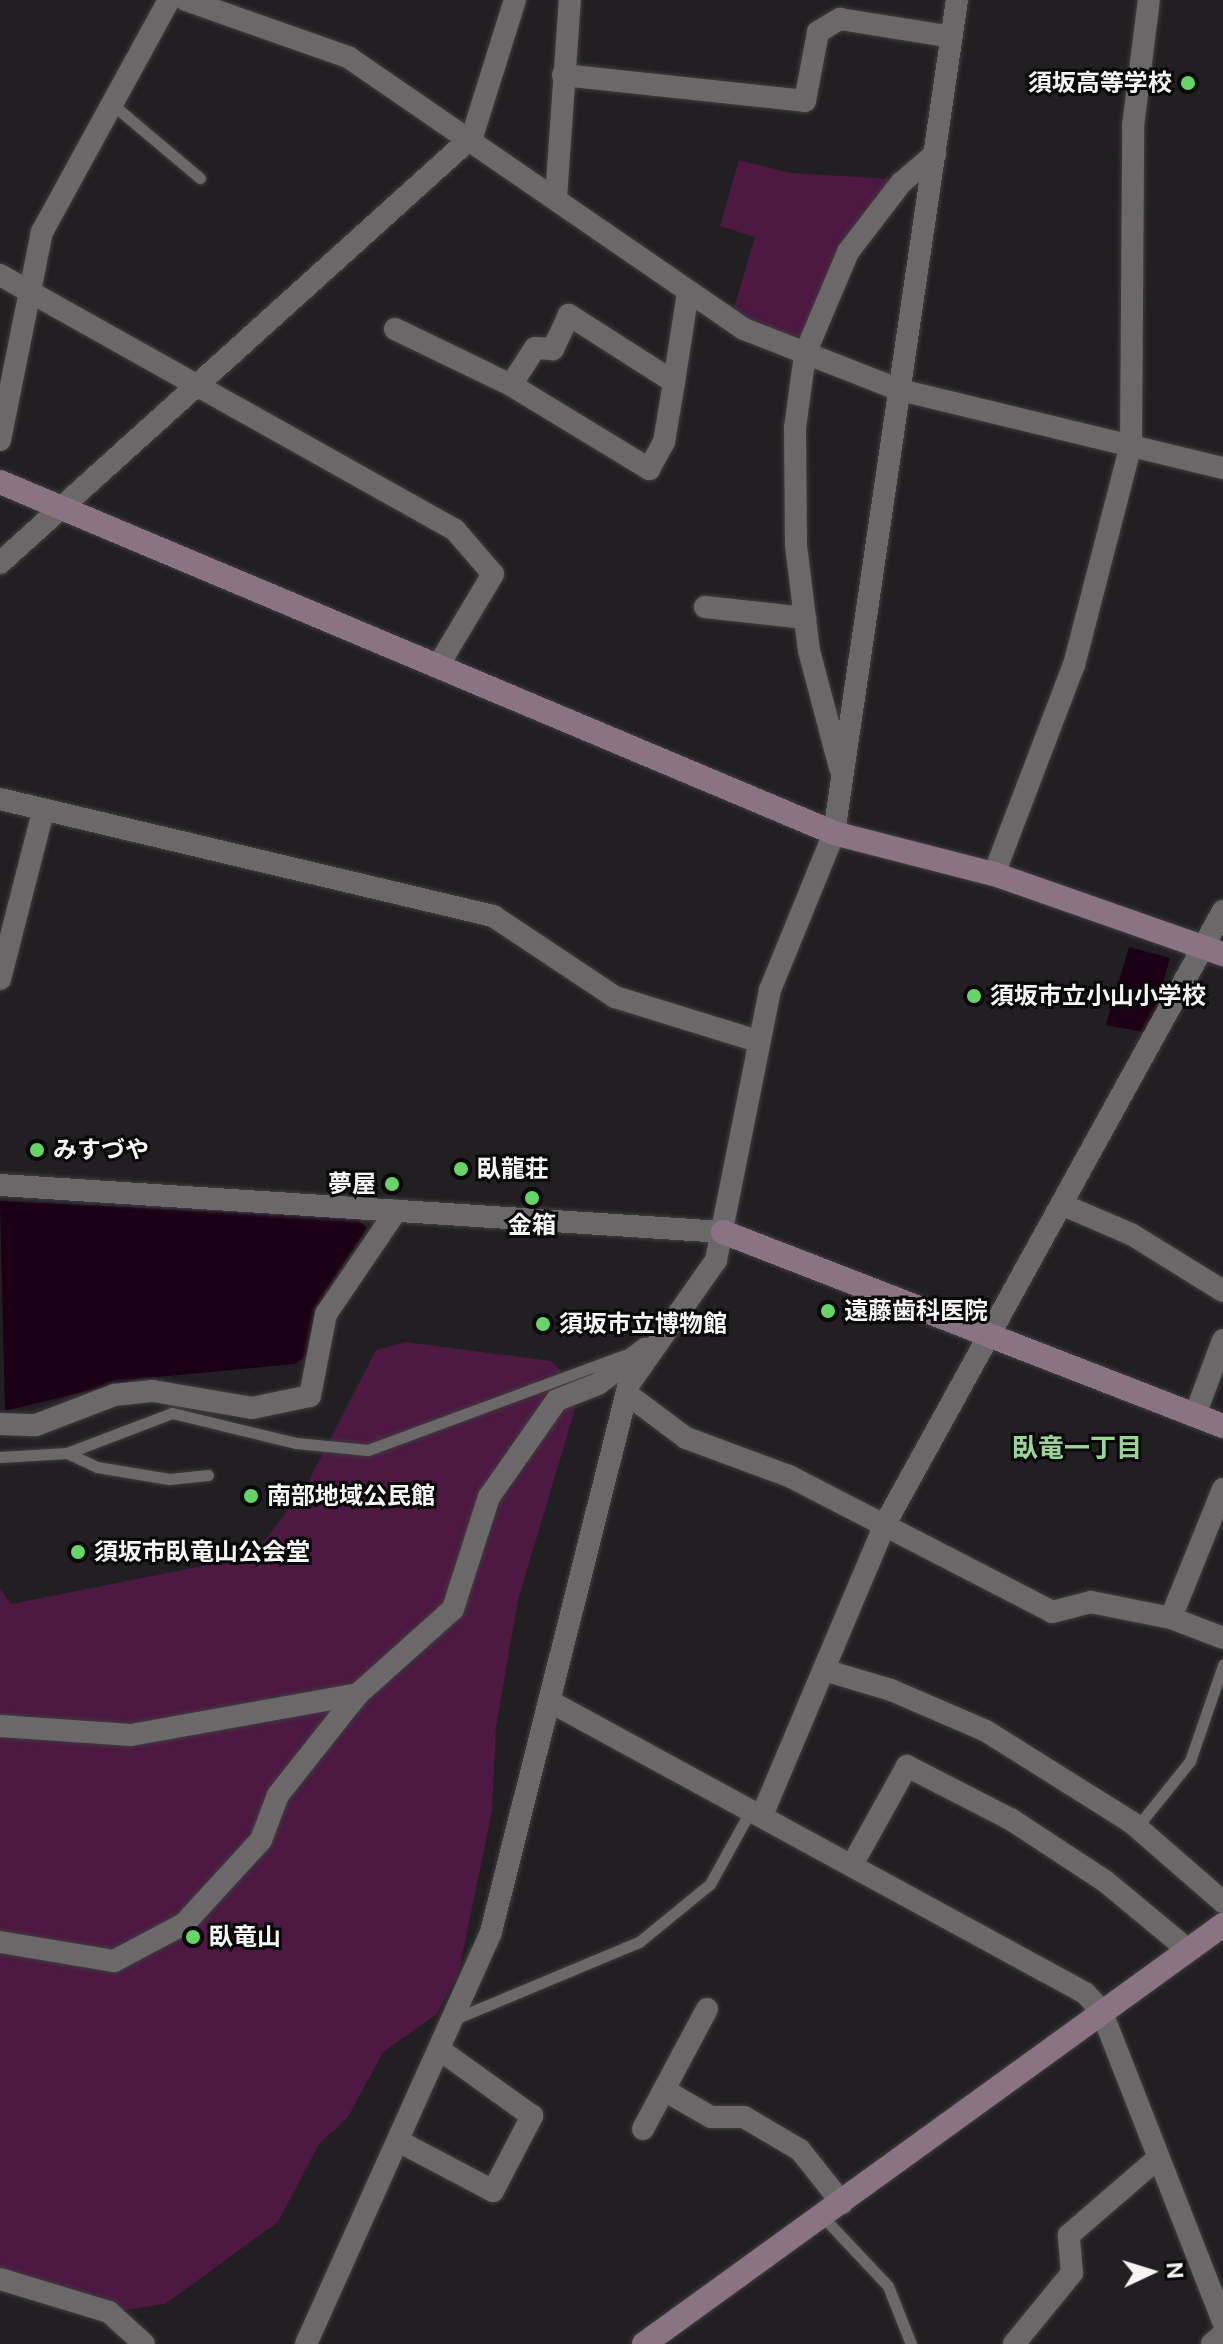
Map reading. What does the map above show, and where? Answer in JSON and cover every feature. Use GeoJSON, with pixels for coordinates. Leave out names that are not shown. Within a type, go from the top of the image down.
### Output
{"type":"FeatureCollection","features":[{"type":"Feature","properties":{"kind":"street"},"geometry":{"type":"LineString","coordinates":[[0,440],[27,288],[42,232],[169,0]]}},
{"type":"Feature","properties":{"kind":"street"},"geometry":{"type":"LineString","coordinates":[[186,0],[235,8],[348,57],[472,137],[688,293],[805,354],[900,390],[1223,468]]}},
{"type":"Feature","properties":{"kind":"street"},"geometry":{"type":"LineString","coordinates":[[0,563],[66,508],[472,137],[515,0]]}},
{"type":"Feature","properties":{"kind":"street"},"geometry":{"type":"LineString","coordinates":[[556,198],[570,0]]}},
{"type":"Feature","properties":{"kind":"street"},"geometry":{"type":"LineString","coordinates":[[306,2344],[443,2052],[491,1932],[627,1394],[654,1343],[716,1260],[757,1041],[770,990],[834,833],[957,0]]}},
{"type":"Feature","properties":{"kind":"street"},"geometry":{"type":"LineString","coordinates":[[994,874],[1074,665],[1131,445],[1133,126],[1149,0]]}},
{"type":"Feature","properties":{"kind":"street"},"geometry":{"type":"LineString","coordinates":[[563,75],[805,101],[818,32],[840,19],[952,37]]}},
{"type":"Feature","properties":{"kind":"street"},"geometry":{"type":"LineString","coordinates":[[843,776],[805,618],[795,442],[805,354],[848,252],[901,183],[935,154]]}},
{"type":"Feature","properties":{"kind":"street"},"geometry":{"type":"LineString","coordinates":[[0,275],[455,530],[493,574],[438,666]]}},
{"type":"Feature","properties":{"kind":"street"},"geometry":{"type":"LineString","coordinates":[[395,329],[511,385],[649,469],[664,442],[688,293]]}},
{"type":"Feature","properties":{"kind":"street"},"geometry":{"type":"LineString","coordinates":[[511,385],[535,348],[553,349],[569,315],[674,382]]}},
{"type":"Feature","properties":{"kind":"street"},"geometry":{"type":"LineString","coordinates":[[0,482],[834,833],[994,874],[1214,950]]}},
{"type":"Feature","properties":{"kind":"street"},"geometry":{"type":"LineString","coordinates":[[705,607],[805,618]]}},
{"type":"Feature","properties":{"kind":"street"},"geometry":{"type":"LineString","coordinates":[[0,799],[43,812],[493,916],[615,997],[757,1041]]}},
{"type":"Feature","properties":{"kind":"street"},"geometry":{"type":"LineString","coordinates":[[0,979],[43,812]]}},
{"type":"Feature","properties":{"kind":"street"},"geometry":{"type":"LineString","coordinates":[[757,1810],[824,1670],[885,1524],[1063,1205],[1214,950],[1223,911]]}},
{"type":"Feature","properties":{"kind":"street"},"geometry":{"type":"LineString","coordinates":[[0,1185],[723,1232],[1223,1426]]}},
{"type":"Feature","properties":{"kind":"street"},"geometry":{"type":"LineString","coordinates":[[1063,1205],[1131,1234],[1223,1291]]}},
{"type":"Feature","properties":{"kind":"street"},"geometry":{"type":"LineString","coordinates":[[0,1424],[36,1425],[114,1395],[153,1391],[252,1408],[310,1396],[326,1314],[396,1211]]}},
{"type":"Feature","properties":{"kind":"street"},"geometry":{"type":"LineString","coordinates":[[1195,1415],[1223,1340]]}},
{"type":"Feature","properties":{"kind":"street"},"geometry":{"type":"LineString","coordinates":[[0,1942],[114,1961],[158,1943],[231,1879],[261,1840],[278,1795],[358,1694],[453,1609],[489,1497],[557,1400],[598,1384],[654,1343]]}},
{"type":"Feature","properties":{"kind":"street"},"geometry":{"type":"LineString","coordinates":[[627,1394],[686,1438],[789,1476],[1052,1612],[1091,1602],[1171,1618],[1223,1638]]}},
{"type":"Feature","properties":{"kind":"street"},"geometry":{"type":"LineString","coordinates":[[1171,1618],[1223,1489]]}},
{"type":"Feature","properties":{"kind":"street"},"geometry":{"type":"LineString","coordinates":[[824,1670],[986,1731],[1137,1827],[1223,1902]]}},
{"type":"Feature","properties":{"kind":"street"},"geometry":{"type":"LineString","coordinates":[[0,1726],[131,1735],[358,1694]]}},
{"type":"Feature","properties":{"kind":"street"},"geometry":{"type":"LineString","coordinates":[[549,1701],[757,1810],[1085,1993],[1101,2010],[1223,2322]]}},
{"type":"Feature","properties":{"kind":"street"},"geometry":{"type":"LineString","coordinates":[[852,1865],[907,1766],[1025,1828],[1105,1881],[1188,1950]]}},
{"type":"Feature","properties":{"kind":"street"},"geometry":{"type":"LineString","coordinates":[[644,2344],[833,2210],[1101,2010],[1220,1931]]}},
{"type":"Feature","properties":{"kind":"street"},"geometry":{"type":"LineString","coordinates":[[643,2129],[707,2009]]}},
{"type":"Feature","properties":{"kind":"street"},"geometry":{"type":"LineString","coordinates":[[402,2143],[493,2191],[532,2116],[443,2052]]}},
{"type":"Feature","properties":{"kind":"street"},"geometry":{"type":"LineString","coordinates":[[664,2090],[711,2117],[744,2117],[800,2150],[833,2210]]}},
{"type":"Feature","properties":{"kind":"street"},"geometry":{"type":"LineString","coordinates":[[1014,2344],[1072,2273],[1069,2235],[1157,2159]]}},
{"type":"Feature","properties":{"kind":"street"},"geometry":{"type":"LineString","coordinates":[[0,2279],[109,2312],[144,2344]]}},
{"type":"Feature","properties":{"kind":"street"},"geometry":{"type":"LineString","coordinates":[[1212,2344],[1223,2334]]}},
{"type":"Feature","properties":{"kind":"lane"},"geometry":{"type":"LineString","coordinates":[[112,104],[200,178]]}},
{"type":"Feature","properties":{"kind":"lane"},"geometry":{"type":"LineString","coordinates":[[0,1457],[67,1453],[172,1413],[296,1443],[368,1450],[654,1343]]}},
{"type":"Feature","properties":{"kind":"lane"},"geometry":{"type":"LineString","coordinates":[[67,1453],[97,1467],[169,1479],[208,1475]]}},
{"type":"Feature","properties":{"kind":"lane"},"geometry":{"type":"LineString","coordinates":[[1137,1827],[1190,1761],[1223,1665]]}},
{"type":"Feature","properties":{"kind":"lane"},"geometry":{"type":"LineString","coordinates":[[457,2018],[639,1942],[710,1884],[757,1810]]}},
{"type":"Feature","properties":{"kind":"lane"},"geometry":{"type":"LineString","coordinates":[[833,2210],[888,2286],[911,2344]]}},
{"type":"Feature","properties":{"kind":"shaded area"},"geometry":{"type":"Polygon","coordinates":[[[739,160],[790,173],[896,179],[800,343],[733,311],[755,237],[720,226],[739,160]]]}},
{"type":"Feature","properties":{"kind":"shaded area"},"geometry":{"type":"Polygon","coordinates":[[[1129,947],[1170,958],[1149,1033],[1106,1025],[1129,947]]]}},
{"type":"Feature","properties":{"kind":"shaded area"},"geometry":{"type":"Polygon","coordinates":[[[0,1201],[355,1218],[367,1228],[325,1292],[307,1355],[295,1364],[136,1379],[5,1411],[0,1201]]]}},
{"type":"Feature","properties":{"kind":"shaded area"},"geometry":{"type":"Polygon","coordinates":[[[406,1342],[551,1361],[573,1383],[576,1406],[518,1600],[496,1727],[492,1811],[459,1971],[437,2014],[383,2052],[348,2117],[319,2144],[278,2222],[165,2304],[109,2312],[0,2279],[0,1588],[11,1604],[253,1556],[306,1486],[376,1350],[406,1342]]]}},
{"type":"Feature","properties":{"kind":"place","name":"須坂高等学校"},"geometry":{"type":"Point","coordinates":[1188,83]}},
{"type":"Feature","properties":{"kind":"place","name":"須坂市立小山小学校"},"geometry":{"type":"Point","coordinates":[974,996]}},
{"type":"Feature","properties":{"kind":"place","name":"みすづや"},"geometry":{"type":"Point","coordinates":[37,1150]}},
{"type":"Feature","properties":{"kind":"place","name":"臥龍荘"},"geometry":{"type":"Point","coordinates":[461,1169]}},
{"type":"Feature","properties":{"kind":"place","name":"夢屋"},"geometry":{"type":"Point","coordinates":[392,1184]}},
{"type":"Feature","properties":{"kind":"place","name":"金箱"},"geometry":{"type":"Point","coordinates":[532,1198]}},
{"type":"Feature","properties":{"kind":"place","name":"遠藤歯科医院"},"geometry":{"type":"Point","coordinates":[828,1311]}},
{"type":"Feature","properties":{"kind":"place","name":"須坂市立博物館"},"geometry":{"type":"Point","coordinates":[543,1324]}},
{"type":"Feature","properties":{"kind":"place","name":"南部地域公民館"},"geometry":{"type":"Point","coordinates":[251,1496]}},
{"type":"Feature","properties":{"kind":"place","name":"須坂市臥竜山公会堂"},"geometry":{"type":"Point","coordinates":[78,1552]}},
{"type":"Feature","properties":{"kind":"place","name":"臥竜山"},"geometry":{"type":"Point","coordinates":[193,1937]}},
{"type":"Feature","properties":{"kind":"district","name":"臥竜一丁目"},"geometry":{"type":"Point","coordinates":[1077,1448]}}]}
